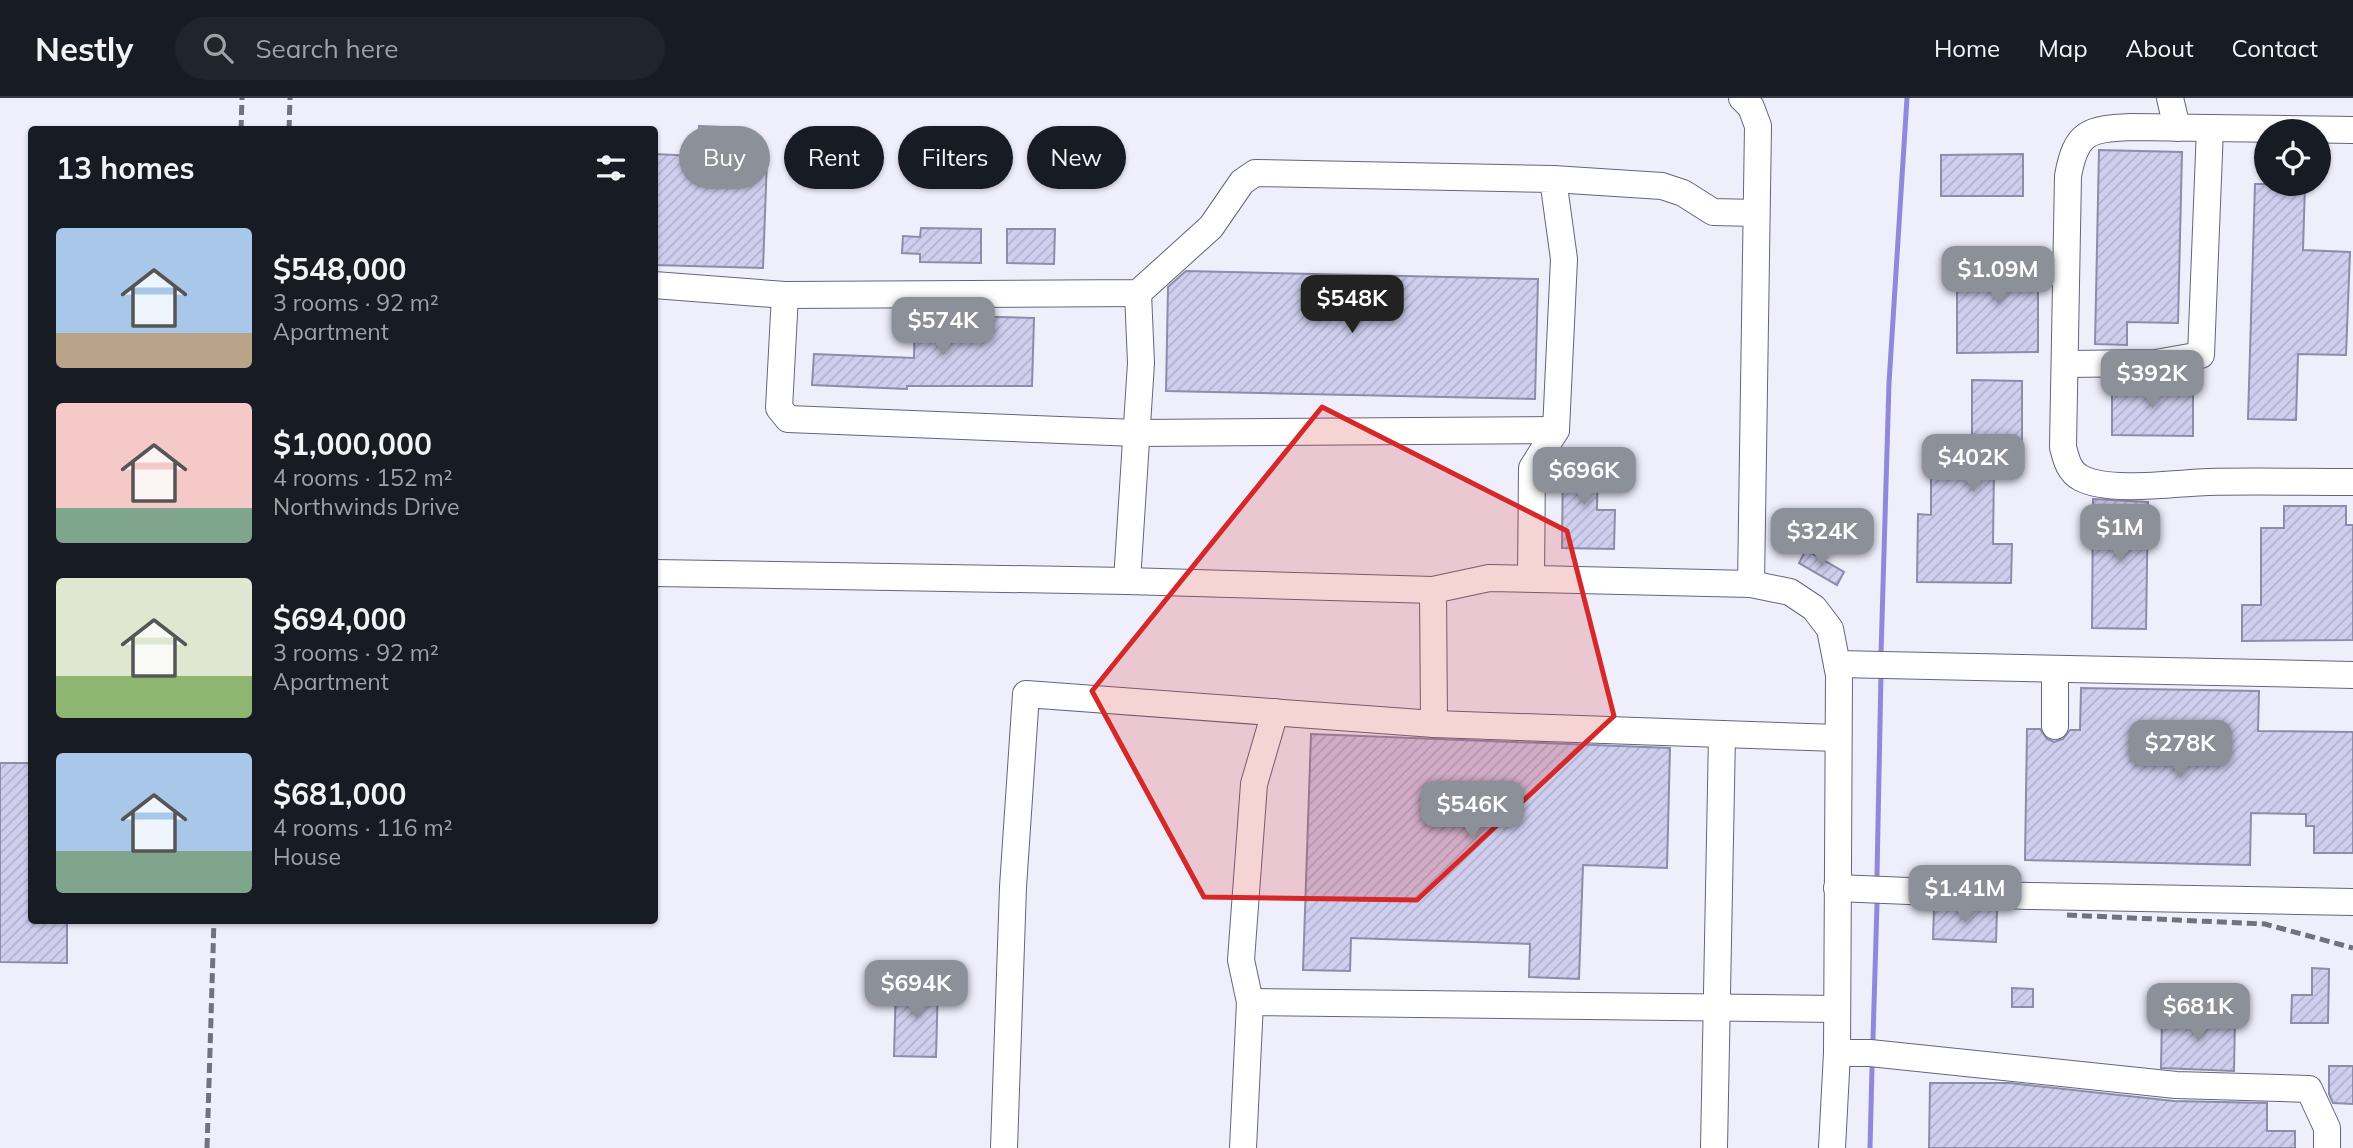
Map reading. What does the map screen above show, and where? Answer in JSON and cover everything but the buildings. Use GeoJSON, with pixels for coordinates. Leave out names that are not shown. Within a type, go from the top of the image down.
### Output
{"type":"FeatureCollection","features":[{"type":"Feature","properties":{"kind":"street"},"geometry":{"type":"LineString","coordinates":[[1742,98],[1751,107],[1758,125],[1751,584]]}},
{"type":"Feature","properties":{"kind":"street"},"geometry":{"type":"LineString","coordinates":[[2170,98],[2176,128]]}},
{"type":"Feature","properties":{"kind":"street"},"geometry":{"type":"LineString","coordinates":[[2353,130],[2104,128],[2084,136],[2073,152],[2068,176],[2063,447],[2068,466],[2080,478],[2098,484],[2119,486],[2208,482],[2353,482]]}},
{"type":"Feature","properties":{"kind":"street"},"geometry":{"type":"LineString","coordinates":[[2065,365],[2156,363],[2201,355],[2210,128]]}},
{"type":"Feature","properties":{"kind":"street"},"geometry":{"type":"LineString","coordinates":[[658,285],[785,295],[1138,293],[1211,227],[1242,182],[1255,173],[1553,179],[1662,186],[1683,193],[1713,212],[1756,213]]}},
{"type":"Feature","properties":{"kind":"street"},"geometry":{"type":"LineString","coordinates":[[1531,578],[1532,468],[1556,430],[1564,258],[1553,179]]}},
{"type":"Feature","properties":{"kind":"street"},"geometry":{"type":"LineString","coordinates":[[1128,581],[1141,363],[1138,293]]}},
{"type":"Feature","properties":{"kind":"street"},"geometry":{"type":"LineString","coordinates":[[785,295],[779,408],[788,419],[1136,433],[1556,430]]}},
{"type":"Feature","properties":{"kind":"street"},"geometry":{"type":"LineString","coordinates":[[658,573],[1128,581],[1433,590],[1489,578],[1531,578],[1751,584],[1790,592],[1814,608],[1830,629],[1837,664],[1837,1053],[1832,1148]]}},
{"type":"Feature","properties":{"kind":"street"},"geometry":{"type":"LineString","coordinates":[[1433,590],[1434,724]]}},
{"type":"Feature","properties":{"kind":"street"},"geometry":{"type":"LineString","coordinates":[[1837,664],[2353,675]]}},
{"type":"Feature","properties":{"kind":"street"},"geometry":{"type":"LineString","coordinates":[[2055,669],[2055,726]]}},
{"type":"Feature","properties":{"kind":"street"},"geometry":{"type":"LineString","coordinates":[[1004,1148],[1013,887],[1026,694],[1434,724],[1838,738]]}},
{"type":"Feature","properties":{"kind":"street"},"geometry":{"type":"LineString","coordinates":[[1243,1148],[1250,1002],[1241,960],[1254,784],[1275,712]]}},
{"type":"Feature","properties":{"kind":"street"},"geometry":{"type":"LineString","coordinates":[[1714,1148],[1722,734]]}},
{"type":"Feature","properties":{"kind":"street"},"geometry":{"type":"LineString","coordinates":[[1837,888],[2028,896],[2353,902]]}},
{"type":"Feature","properties":{"kind":"street"},"geometry":{"type":"LineString","coordinates":[[1250,1002],[1837,1009]]}},
{"type":"Feature","properties":{"kind":"street"},"geometry":{"type":"LineString","coordinates":[[1837,1053],[1870,1053],[2176,1085],[2309,1089],[2327,1128],[2327,1148]]}},
{"type":"Feature","properties":{"kind":"highlighted area"},"geometry":{"type":"Polygon","coordinates":[[[1322,407],[1567,531],[1614,716],[1417,900],[1204,897],[1092,691],[1322,407]]]}},
{"type":"Feature","properties":{"kind":"waterway"},"geometry":{"type":"LineString","coordinates":[[1881,654],[1889,383],[1907,98]]}},
{"type":"Feature","properties":{"kind":"waterway"},"geometry":{"type":"LineString","coordinates":[[1877,875],[1881,674]]}},
{"type":"Feature","properties":{"kind":"waterway"},"geometry":{"type":"LineString","coordinates":[[1873,1039],[1877,904]]}},
{"type":"Feature","properties":{"kind":"waterway"},"geometry":{"type":"LineString","coordinates":[[1870,1148],[1872,1068]]}},
{"type":"Feature","properties":{"kind":"railway"},"geometry":{"type":"LineString","coordinates":[[241,126],[242,98]]}},
{"type":"Feature","properties":{"kind":"railway"},"geometry":{"type":"LineString","coordinates":[[289,126],[290,98]]}},
{"type":"Feature","properties":{"kind":"railway"},"geometry":{"type":"LineString","coordinates":[[2067,915],[2265,924],[2353,948]]}},
{"type":"Feature","properties":{"kind":"railway"},"geometry":{"type":"LineString","coordinates":[[207,1148],[214,924]]}}]}
